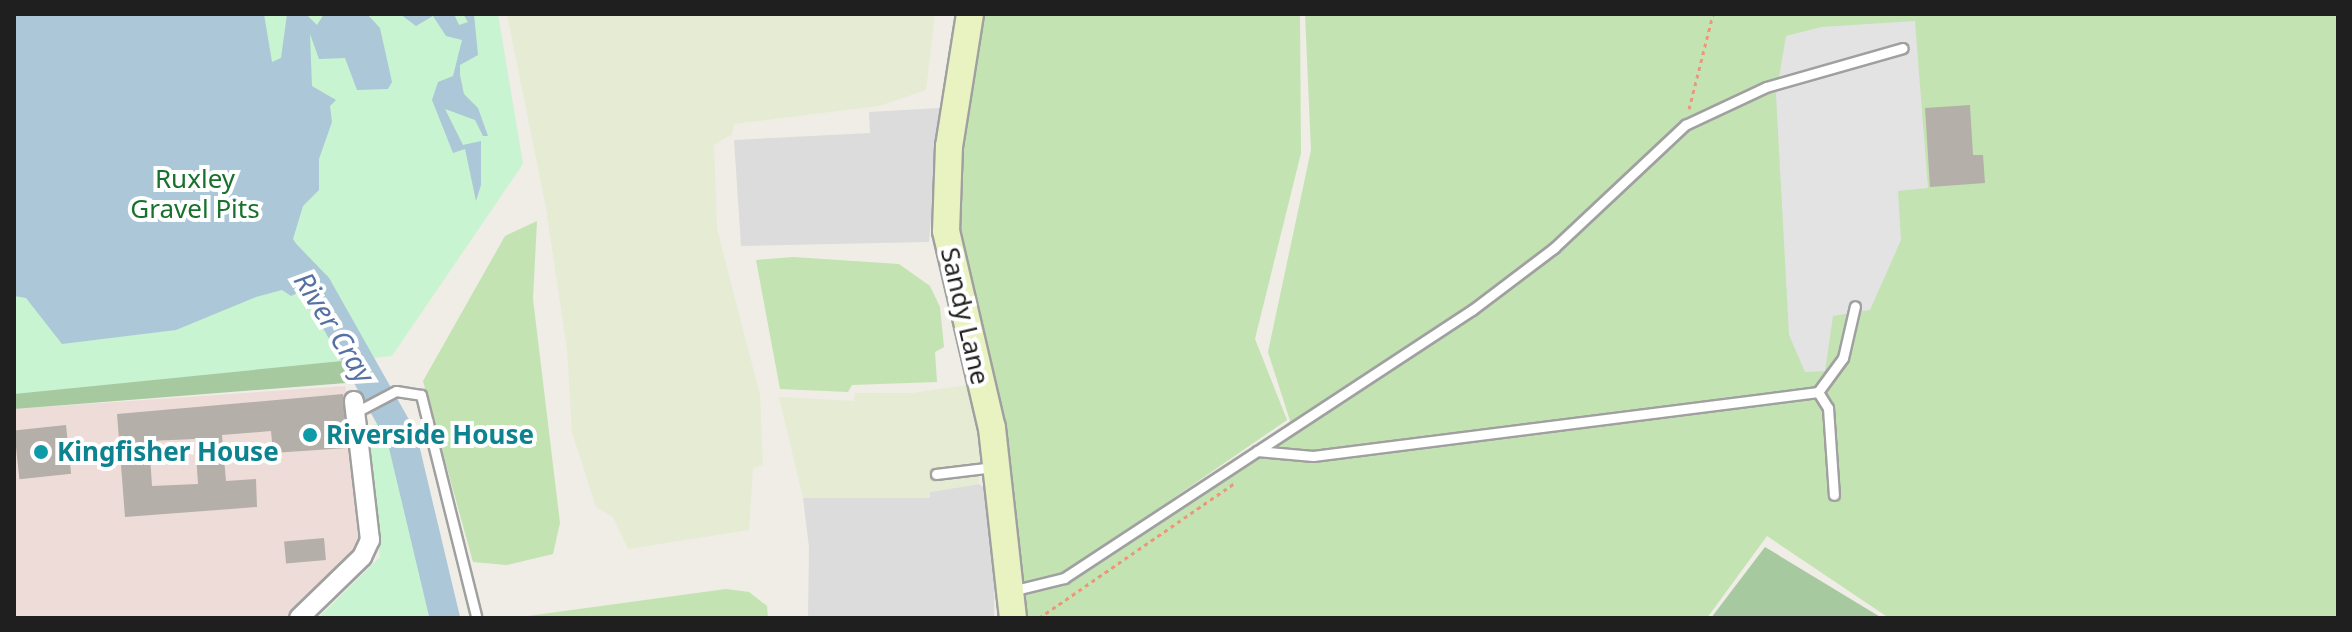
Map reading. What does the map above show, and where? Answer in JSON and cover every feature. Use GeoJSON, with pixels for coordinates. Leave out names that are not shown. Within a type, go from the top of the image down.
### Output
{"type":"FeatureCollection","features":[{"type":"Feature","properties":{"kind":"street","name":"Sandy Lane"},"geometry":{"type":"LineString","coordinates":[[970,14],[949,146],[946,231],[997,467],[1013,618]]}},
{"type":"Feature","properties":{"kind":"street"},"geometry":{"type":"LineString","coordinates":[[299,618],[362,557],[370,540],[359,407]]}},
{"type":"Feature","properties":{"kind":"lane"},"geometry":{"type":"LineString","coordinates":[[1011,591],[1064,578],[1472,310],[1542,257],[1685,125],[1766,87],[1903,48]]}},
{"type":"Feature","properties":{"kind":"lane"},"geometry":{"type":"LineString","coordinates":[[1257,451],[1274,456],[1472,438],[1818,392],[1843,358],[1855,306]]}},
{"type":"Feature","properties":{"kind":"lane"},"geometry":{"type":"LineString","coordinates":[[1818,392],[1828,408],[1834,495]]}},
{"type":"Feature","properties":{"kind":"lane"},"geometry":{"type":"LineString","coordinates":[[359,407],[383,394],[421,395],[476,616]]}},
{"type":"Feature","properties":{"kind":"lane"},"geometry":{"type":"LineString","coordinates":[[936,474],[997,467]]}},
{"type":"Feature","properties":{"kind":"path"},"geometry":{"type":"LineString","coordinates":[[1685,125],[1713,14]]}},
{"type":"Feature","properties":{"kind":"path"},"geometry":{"type":"LineString","coordinates":[[1039,618],[1274,456]]}},
{"type":"Feature","properties":{"kind":"shaded area"},"geometry":{"type":"Polygon","coordinates":[[[1915,21],[1928,188],[1898,191],[1901,240],[1870,310],[1833,316],[1825,371],[1805,372],[1789,335],[1776,95],[1786,36],[1821,27],[1915,21]]]}},
{"type":"Feature","properties":{"kind":"shaded area"},"geometry":{"type":"Polygon","coordinates":[[[940,108],[929,242],[741,246],[734,140],[870,133],[869,112],[940,108]]]}},
{"type":"Feature","properties":{"kind":"shaded area"},"geometry":{"type":"Polygon","coordinates":[[[345,386],[362,473],[366,540],[294,618],[14,618],[14,409],[345,386]]]}},
{"type":"Feature","properties":{"kind":"shaded area"},"geometry":{"type":"Polygon","coordinates":[[[979,484],[986,489],[993,529],[989,543],[995,547],[994,618],[808,618],[809,547],[803,498],[929,498],[929,492],[979,484]]]}},
{"type":"Feature","properties":{"kind":"green space","name":"Ruxley Gravel Pits"},"geometry":{"type":"Polygon","coordinates":[[[14,14],[498,14],[523,164],[392,356],[14,394],[14,14]]]}},
{"type":"Feature","properties":{"kind":"green space"},"geometry":{"type":"Polygon","coordinates":[[[507,14],[935,14],[926,90],[879,106],[734,124],[732,134],[714,145],[717,229],[760,395],[763,465],[753,468],[749,530],[628,549],[613,517],[596,507],[572,432],[567,349],[546,208],[507,14]]]}},
{"type":"Feature","properties":{"kind":"green space"},"geometry":{"type":"Polygon","coordinates":[[[972,14],[1300,14],[1301,153],[1255,339],[1287,420],[1063,574],[1015,584],[963,308],[950,146],[972,14]]]}},
{"type":"Feature","properties":{"kind":"green space"},"geometry":{"type":"Polygon","coordinates":[[[1305,14],[2338,14],[2338,618],[1889,618],[1767,536],[1707,618],[1021,618],[1017,592],[1067,580],[1293,430],[1268,352],[1311,150],[1305,14]]]}},
{"type":"Feature","properties":{"kind":"green space"},"geometry":{"type":"Polygon","coordinates":[[[537,221],[533,299],[560,523],[553,554],[507,565],[473,562],[423,381],[505,236],[537,221]]]}},
{"type":"Feature","properties":{"kind":"green space"},"geometry":{"type":"Polygon","coordinates":[[[793,257],[899,264],[930,286],[940,307],[944,347],[935,352],[937,382],[852,385],[848,392],[780,389],[756,260],[793,257]]]}},
{"type":"Feature","properties":{"kind":"green space"},"geometry":{"type":"Polygon","coordinates":[[[283,290],[359,382],[14,409],[14,317],[283,290]]]}},
{"type":"Feature","properties":{"kind":"green space"},"geometry":{"type":"Polygon","coordinates":[[[967,385],[980,440],[979,484],[930,492],[930,498],[803,498],[779,397],[854,401],[855,393],[912,393],[967,385]]]}},
{"type":"Feature","properties":{"kind":"green space"},"geometry":{"type":"Polygon","coordinates":[[[386,421],[441,618],[318,618],[380,557],[366,427],[386,421]]]}},
{"type":"Feature","properties":{"kind":"green space"},"geometry":{"type":"Polygon","coordinates":[[[1765,547],[1882,618],[1711,618],[1765,547]]]}},
{"type":"Feature","properties":{"kind":"green space"},"geometry":{"type":"Polygon","coordinates":[[[726,589],[749,592],[767,606],[768,618],[513,618],[726,589]]]}},
{"type":"Feature","properties":{"kind":"water"},"geometry":{"type":"Polygon","coordinates":[[[14,14],[264,14],[272,62],[281,58],[287,14],[306,14],[317,25],[324,14],[367,14],[380,28],[392,82],[388,89],[357,90],[345,58],[319,59],[310,34],[312,86],[336,100],[330,106],[332,122],[319,159],[319,190],[303,206],[293,239],[321,282],[291,296],[282,290],[256,297],[176,330],[62,344],[26,298],[14,296],[14,14]]]}},
{"type":"Feature","properties":{"kind":"water"},"geometry":{"type":"Polygon","coordinates":[[[400,14],[454,14],[459,25],[468,22],[463,14],[474,14],[478,55],[460,65],[460,75],[464,94],[478,108],[488,136],[483,136],[475,120],[445,109],[463,145],[481,141],[481,185],[476,201],[465,149],[453,153],[432,100],[438,82],[453,76],[462,40],[446,36],[433,16],[416,26],[400,14]]]}},
{"type":"Feature","properties":{"kind":"building"},"geometry":{"type":"Polygon","coordinates":[[[1970,105],[1973,155],[1983,155],[1985,183],[1930,187],[1925,108],[1970,105]]]}},
{"type":"Feature","properties":{"kind":"building"},"geometry":{"type":"Polygon","coordinates":[[[343,394],[347,448],[273,453],[271,431],[222,435],[226,481],[256,479],[257,507],[125,517],[117,414],[343,394]],[[195,439],[149,441],[152,486],[198,484],[195,439]]]}},
{"type":"Feature","properties":{"kind":"building","name":"Kingfisher House"},"geometry":{"type":"Polygon","coordinates":[[[66,425],[71,474],[19,479],[14,430],[66,425]]]}},
{"type":"Feature","properties":{"kind":"building"},"geometry":{"type":"Polygon","coordinates":[[[324,538],[326,560],[286,563],[284,541],[324,538]]]}},
{"type":"Feature","properties":{"kind":"waterway","name":"River Cray"},"geometry":{"type":"LineString","coordinates":[[287,256],[317,287],[402,438],[445,618]]}},
{"type":"Feature","properties":{"kind":"place","name":"Riverside House"},"geometry":{"type":"Point","coordinates":[310,435]}},
{"type":"Feature","properties":{"kind":"place","name":"Kingfisher House"},"geometry":{"type":"Point","coordinates":[41,452]}}]}
